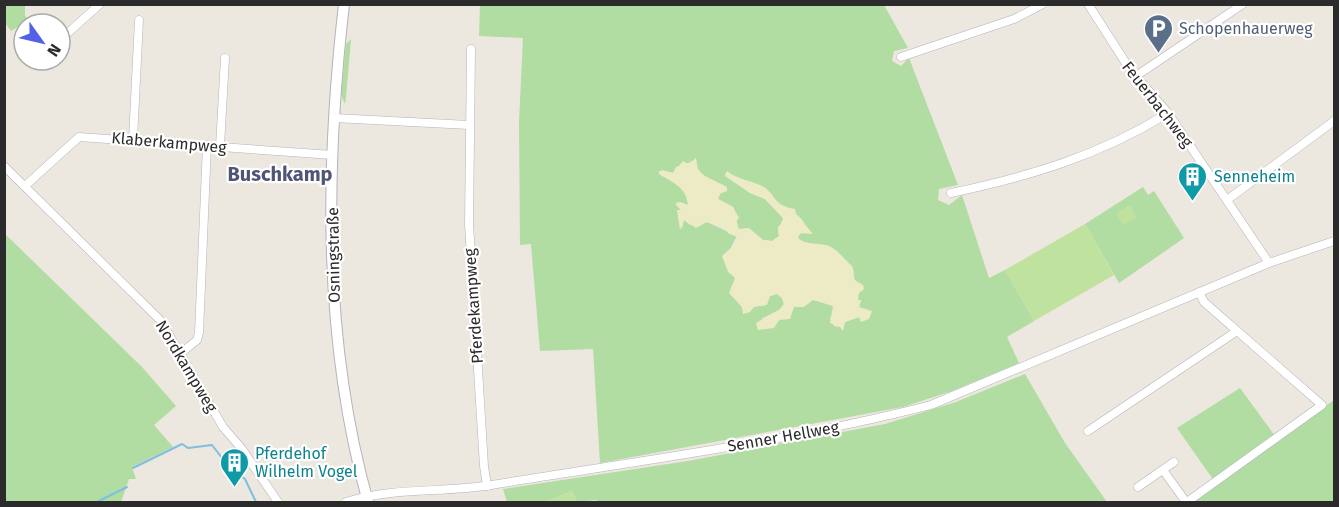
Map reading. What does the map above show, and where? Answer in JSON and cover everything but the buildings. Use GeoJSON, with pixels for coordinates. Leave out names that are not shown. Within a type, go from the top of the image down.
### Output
{"type":"FeatureCollection","features":[{"type":"Feature","properties":{"kind":"main road","name":"Osningstraße"},"geometry":{"type":"LineString","coordinates":[[344,4],[333,155],[336,337],[346,410],[367,500]]}},
{"type":"Feature","properties":{"kind":"street"},"geometry":{"type":"LineString","coordinates":[[72,29],[100,4]]}},
{"type":"Feature","properties":{"kind":"street"},"geometry":{"type":"LineString","coordinates":[[901,57],[1014,19],[1043,4]]}},
{"type":"Feature","properties":{"kind":"street","name":"Feuerbachweg"},"geometry":{"type":"LineString","coordinates":[[1088,4],[1136,76],[1168,113],[1269,263]]}},
{"type":"Feature","properties":{"kind":"street"},"geometry":{"type":"LineString","coordinates":[[1136,76],[1243,4]]}},
{"type":"Feature","properties":{"kind":"street"},"geometry":{"type":"LineString","coordinates":[[133,139],[139,21]]}},
{"type":"Feature","properties":{"kind":"street","name":"Pferdekampweg"},"geometry":{"type":"LineString","coordinates":[[471,49],[469,248],[487,486]]}},
{"type":"Feature","properties":{"kind":"street"},"geometry":{"type":"LineString","coordinates":[[220,146],[225,58]]}},
{"type":"Feature","properties":{"kind":"street"},"geometry":{"type":"LineString","coordinates":[[951,193],[1015,179],[1065,164],[1126,138],[1168,113]]}},
{"type":"Feature","properties":{"kind":"street"},"geometry":{"type":"LineString","coordinates":[[334,118],[469,125]]}},
{"type":"Feature","properties":{"kind":"street"},"geometry":{"type":"LineString","coordinates":[[1227,200],[1335,121]]}},
{"type":"Feature","properties":{"kind":"street","name":"Klaberkampweg"},"geometry":{"type":"LineString","coordinates":[[25,186],[79,136],[333,155]]}},
{"type":"Feature","properties":{"kind":"street"},"geometry":{"type":"LineString","coordinates":[[181,353],[197,340],[199,333],[207,146]]}},
{"type":"Feature","properties":{"kind":"street","name":"Nordkampweg"},"geometry":{"type":"LineString","coordinates":[[6,170],[154,313],[181,353],[223,427],[242,449],[278,502]]}},
{"type":"Feature","properties":{"kind":"street","name":"Senner Hellweg"},"geometry":{"type":"LineString","coordinates":[[346,502],[487,486],[662,459],[879,418],[931,405],[1269,263],[1335,241]]}},
{"type":"Feature","properties":{"kind":"street"},"geometry":{"type":"LineString","coordinates":[[1162,470],[1187,502],[1322,405],[1204,302],[1199,292]]}},
{"type":"Feature","properties":{"kind":"street"},"geometry":{"type":"LineString","coordinates":[[1088,431],[1237,331]]}},
{"type":"Feature","properties":{"kind":"street"},"geometry":{"type":"LineString","coordinates":[[1138,487],[1174,462]]}},
{"type":"Feature","properties":{"kind":"green space"},"geometry":{"type":"Polygon","coordinates":[[[4,5],[25,5],[25,12],[12,12],[12,30],[5,23],[4,5]]]}},
{"type":"Feature","properties":{"kind":"green space"},"geometry":{"type":"Polygon","coordinates":[[[480,5],[884,5],[908,48],[894,51],[892,61],[901,66],[909,58],[958,185],[939,189],[938,200],[949,205],[962,195],[989,278],[1005,270],[1034,321],[1007,337],[1019,363],[952,391],[903,407],[600,463],[593,349],[540,351],[531,244],[520,245],[519,122],[523,38],[479,36],[480,5]],[[691,162],[676,167],[673,173],[659,171],[659,174],[686,194],[688,205],[680,202],[676,204],[681,210],[679,214],[682,229],[684,220],[690,225],[707,222],[737,236],[731,247],[735,278],[734,297],[744,310],[761,305],[770,296],[777,294],[782,298],[784,304],[779,310],[761,319],[775,323],[791,313],[794,307],[800,307],[813,299],[833,306],[834,311],[830,318],[834,326],[840,327],[845,322],[859,317],[862,310],[859,307],[861,300],[858,300],[860,283],[855,282],[852,266],[830,247],[801,241],[797,238],[806,227],[798,215],[777,204],[762,187],[727,172],[725,176],[750,193],[765,199],[783,218],[778,231],[779,236],[772,241],[763,240],[749,228],[739,230],[733,207],[718,199],[724,185],[709,179],[691,162]]]}},
{"type":"Feature","properties":{"kind":"green space"},"geometry":{"type":"Polygon","coordinates":[[[351,39],[345,104],[341,95],[346,44],[351,39]]]}},
{"type":"Feature","properties":{"kind":"green space"},"geometry":{"type":"Polygon","coordinates":[[[1143,187],[1148,195],[1154,191],[1184,238],[1119,283],[1085,224],[1143,187]]]}},
{"type":"Feature","properties":{"kind":"green space"},"geometry":{"type":"Polygon","coordinates":[[[1130,205],[1137,218],[1123,225],[1116,213],[1130,205]]]}},
{"type":"Feature","properties":{"kind":"green space"},"geometry":{"type":"Polygon","coordinates":[[[1085,224],[1114,275],[1034,321],[1005,270],[1085,224]]]}},
{"type":"Feature","properties":{"kind":"green space"},"geometry":{"type":"Polygon","coordinates":[[[4,233],[142,367],[176,406],[154,425],[173,447],[132,467],[136,479],[129,479],[121,502],[5,502],[4,233]]]}},
{"type":"Feature","properties":{"kind":"green space"},"geometry":{"type":"Polygon","coordinates":[[[1025,374],[1065,443],[1107,502],[598,502],[596,500],[577,502],[572,491],[546,502],[507,502],[503,489],[688,461],[885,424],[956,402],[1025,374]]]}},
{"type":"Feature","properties":{"kind":"green space"},"geometry":{"type":"Polygon","coordinates":[[[1240,388],[1278,440],[1334,400],[1334,502],[1192,502],[1217,485],[1177,428],[1240,388]]]}},
{"type":"Feature","properties":{"kind":"green space"},"geometry":{"type":"Polygon","coordinates":[[[572,491],[577,502],[546,502],[572,491]]]}},
{"type":"Feature","properties":{"kind":"sand"},"geometry":{"type":"Polygon","coordinates":[[[696,158],[698,169],[703,175],[727,187],[727,191],[719,194],[718,199],[733,207],[739,218],[735,223],[739,229],[748,228],[763,240],[772,241],[779,236],[778,227],[783,222],[783,218],[765,199],[750,193],[725,175],[727,171],[762,186],[782,205],[795,209],[796,214],[813,234],[799,233],[798,238],[802,241],[830,247],[852,266],[854,278],[863,285],[864,289],[858,294],[858,300],[861,300],[859,307],[872,311],[869,319],[861,322],[859,317],[845,322],[843,331],[840,327],[830,323],[833,306],[813,300],[804,307],[794,307],[790,319],[779,320],[774,328],[758,330],[756,323],[779,310],[784,304],[782,298],[777,294],[770,296],[767,305],[754,307],[750,312],[743,314],[742,307],[729,293],[735,278],[728,272],[722,256],[735,244],[737,237],[728,233],[724,228],[707,222],[696,228],[684,220],[680,230],[677,210],[681,210],[676,205],[677,202],[688,205],[687,199],[678,186],[659,173],[662,170],[673,173],[683,161],[688,164],[696,158]]]}},
{"type":"Feature","properties":{"kind":"waterway"},"geometry":{"type":"LineString","coordinates":[[133,468],[182,444],[188,448],[212,445],[229,467],[245,479],[256,502]]}},
{"type":"Feature","properties":{"kind":"waterway"},"geometry":{"type":"LineString","coordinates":[[97,502],[127,487]]}},
{"type":"Feature","properties":{"kind":"place","name":"Schopenhauerweg"},"geometry":{"type":"Point","coordinates":[1158,54]}},
{"type":"Feature","properties":{"kind":"place","name":"Senneheim"},"geometry":{"type":"Point","coordinates":[1193,202]}},
{"type":"Feature","properties":{"kind":"place","name":"Pferdehof Wilhelm Vogel"},"geometry":{"type":"Point","coordinates":[234,488]}},
{"type":"Feature","properties":{"kind":"district","name":"Buschkamp"},"geometry":{"type":"Point","coordinates":[280,174]}}]}
